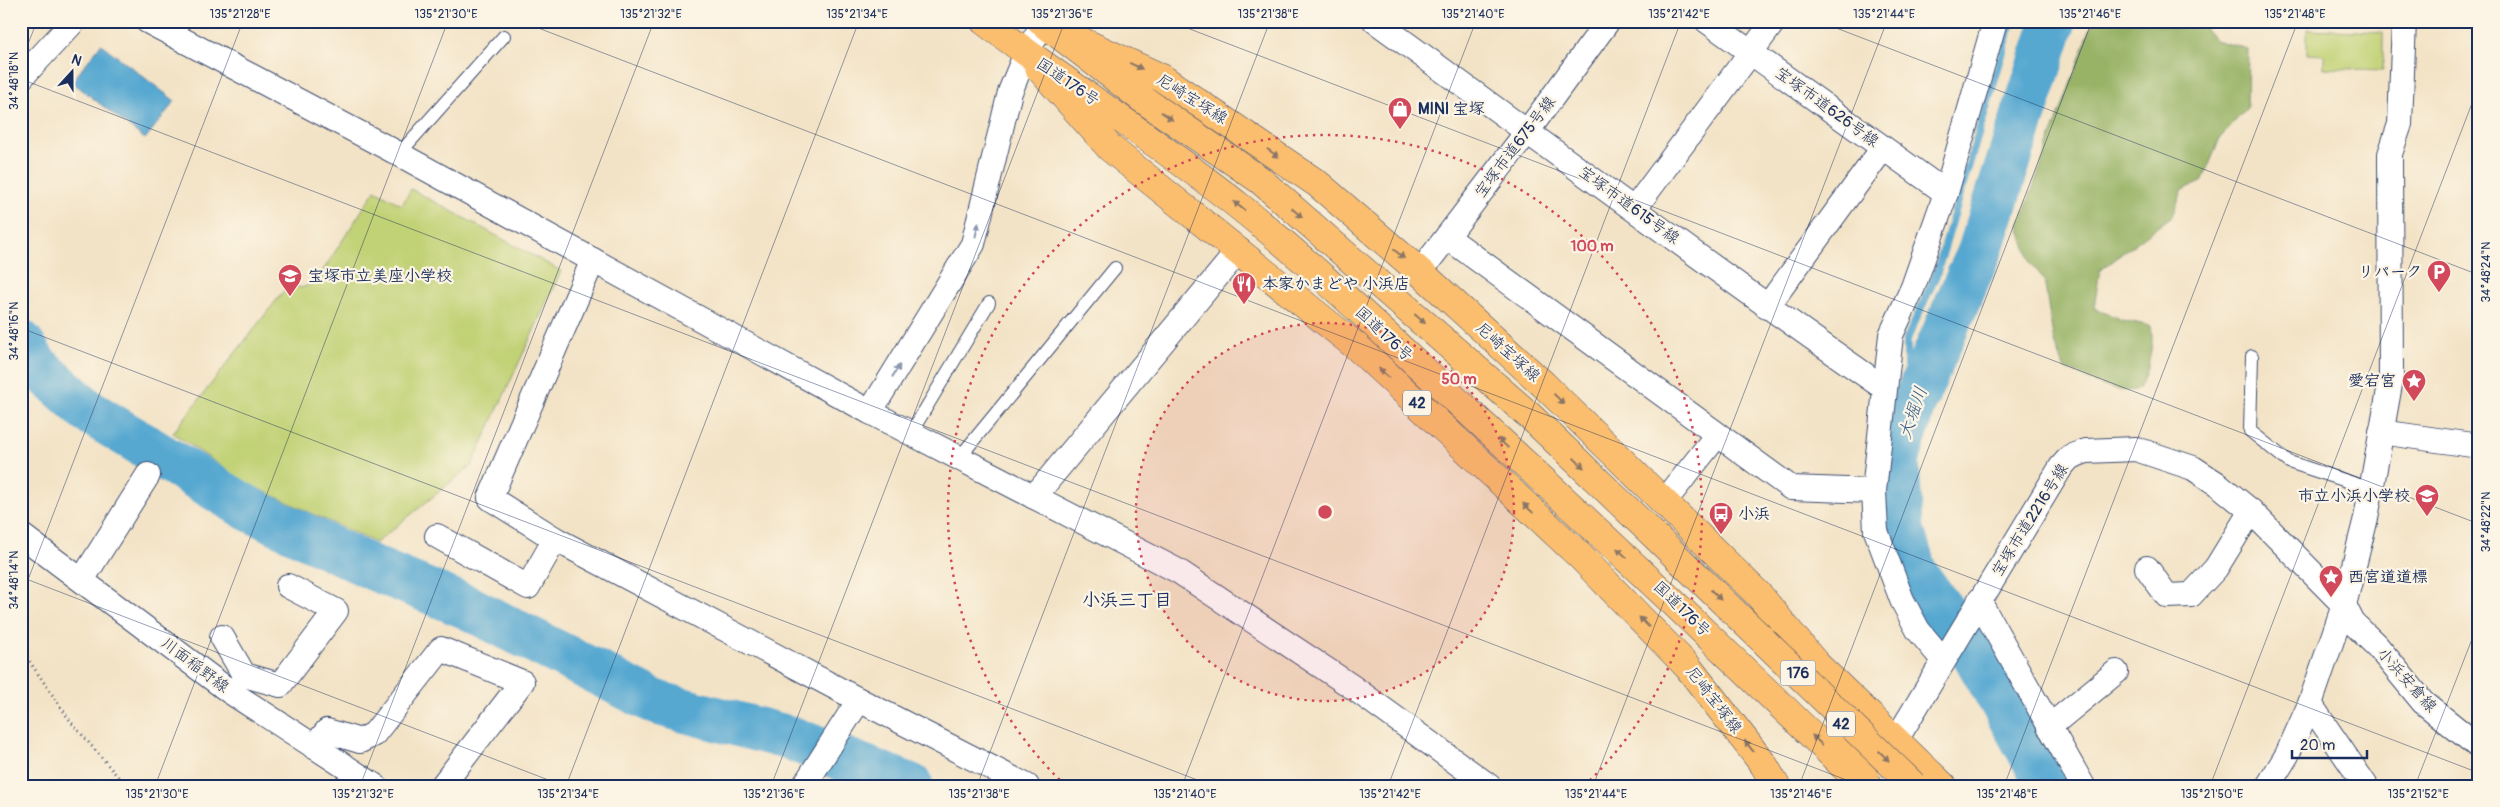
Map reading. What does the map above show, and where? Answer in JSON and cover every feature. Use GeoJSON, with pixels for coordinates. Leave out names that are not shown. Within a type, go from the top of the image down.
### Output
{"type":"FeatureCollection","features":[{"type":"Feature","properties":{"kind":"main road","name":"国道176号"},"geometry":{"type":"LineString","coordinates":[[984,21],[1026,54],[1133,126],[1240,207],[1311,267],[1658,586],[1866,786]]}},
{"type":"Feature","properties":{"kind":"main road","name":"国道176号"},"geometry":{"type":"LineString","coordinates":[[1043,22],[1142,98],[1260,180],[1532,416],[1914,786]]}},
{"type":"Feature","properties":{"kind":"main road","name":"尼崎宝塚線"},"geometry":{"type":"LineString","coordinates":[[1043,22],[1162,78],[1318,184],[1420,272],[1543,384],[1665,501],[1759,595],[1815,663],[1866,786]]}},
{"type":"Feature","properties":{"kind":"main road","name":"尼崎宝塚線"},"geometry":{"type":"LineString","coordinates":[[1026,54],[1110,148],[1239,250],[1357,347],[1580,556],[1688,667],[1764,765],[1776,786]]}},
{"type":"Feature","properties":{"kind":"main road"},"geometry":{"type":"LineString","coordinates":[[1815,663],[1943,786]]}},
{"type":"Feature","properties":{"kind":"street"},"geometry":{"type":"LineString","coordinates":[[21,78],[74,21]]}},
{"type":"Feature","properties":{"kind":"street"},"geometry":{"type":"LineString","coordinates":[[147,21],[399,154],[870,412],[1178,571],[1351,686],[1489,786]]}},
{"type":"Feature","properties":{"kind":"street","name":"宝塚市道675号線"},"geometry":{"type":"LineString","coordinates":[[1420,272],[1527,132],[1608,21]]}},
{"type":"Feature","properties":{"kind":"street","name":"宝塚市道626号線"},"geometry":{"type":"LineString","coordinates":[[1707,21],[1946,193]]}},
{"type":"Feature","properties":{"kind":"street"},"geometry":{"type":"LineString","coordinates":[[1635,208],[1774,21]]}},
{"type":"Feature","properties":{"kind":"street"},"geometry":{"type":"LineString","coordinates":[[1946,655],[1918,630],[1902,600],[1876,531],[1874,491],[1884,388],[1892,334],[1913,287],[1946,193],[1996,21]]}},
{"type":"Feature","properties":{"kind":"street"},"geometry":{"type":"LineString","coordinates":[[2268,786],[2287,755],[2310,704],[2344,605],[2371,489],[2391,380],[2390,154],[2400,124],[2404,21]]}},
{"type":"Feature","properties":{"kind":"street"},"geometry":{"type":"LineString","coordinates":[[870,412],[973,244],[1010,92],[1026,54],[1043,22]]}},
{"type":"Feature","properties":{"kind":"street","name":"宝塚市道615号線"},"geometry":{"type":"LineString","coordinates":[[1377,22],[1527,132],[1635,208],[1767,307],[1884,388]]}},
{"type":"Feature","properties":{"kind":"street"},"geometry":{"type":"LineString","coordinates":[[1767,307],[1883,148]]}},
{"type":"Feature","properties":{"kind":"street"},"geometry":{"type":"LineString","coordinates":[[1447,237],[1792,488],[1874,491]]}},
{"type":"Feature","properties":{"kind":"street"},"geometry":{"type":"LineString","coordinates":[[1034,497],[1239,250]]}},
{"type":"Feature","properties":{"kind":"street"},"geometry":{"type":"LineString","coordinates":[[593,260],[490,498],[555,539],[1026,786]]}},
{"type":"Feature","properties":{"kind":"street"},"geometry":{"type":"LineString","coordinates":[[2381,432],[2479,446]]}},
{"type":"Feature","properties":{"kind":"street"},"geometry":{"type":"LineString","coordinates":[[1665,501],[1717,435]]}},
{"type":"Feature","properties":{"kind":"street","name":"宝塚市道2216号線"},"geometry":{"type":"LineString","coordinates":[[1896,740],[2061,466],[2070,457],[2086,451],[2136,449],[2157,454],[2193,468],[2219,485],[2251,511],[2344,605]]}},
{"type":"Feature","properties":{"kind":"street"},"geometry":{"type":"LineString","coordinates":[[82,580],[148,475]]}},
{"type":"Feature","properties":{"kind":"street"},"geometry":{"type":"LineString","coordinates":[[2146,568],[2168,596],[2191,595],[2216,568],[2251,511]]}},
{"type":"Feature","properties":{"kind":"street","name":"川面稲野線"},"geometry":{"type":"LineString","coordinates":[[21,535],[82,580],[236,683],[314,747],[375,786]]}},
{"type":"Feature","properties":{"kind":"street"},"geometry":{"type":"LineString","coordinates":[[437,536],[528,587],[555,539]]}},
{"type":"Feature","properties":{"kind":"street"},"geometry":{"type":"LineString","coordinates":[[222,637],[236,683],[280,685],[336,612],[288,586]]}},
{"type":"Feature","properties":{"kind":"street","name":"小浜安倉線"},"geometry":{"type":"LineString","coordinates":[[2344,605],[2353,624],[2377,646],[2423,702],[2479,747]]}},
{"type":"Feature","properties":{"kind":"street"},"geometry":{"type":"LineString","coordinates":[[1975,608],[2050,727],[2083,786]]}},
{"type":"Feature","properties":{"kind":"street"},"geometry":{"type":"LineString","coordinates":[[314,747],[328,731],[360,741],[374,734],[441,649],[522,682],[440,784],[442,786]]}},
{"type":"Feature","properties":{"kind":"street"},"geometry":{"type":"LineString","coordinates":[[2050,727],[2116,672]]}},
{"type":"Feature","properties":{"kind":"street"},"geometry":{"type":"LineString","coordinates":[[804,786],[859,700]]}},
{"type":"Feature","properties":{"kind":"street"},"geometry":{"type":"LineString","coordinates":[[2310,704],[2366,786]]}},
{"type":"Feature","properties":{"kind":"lane"},"geometry":{"type":"LineString","coordinates":[[399,154],[504,36]]}},
{"type":"Feature","properties":{"kind":"lane"},"geometry":{"type":"LineString","coordinates":[[958,458],[1115,268]]}},
{"type":"Feature","properties":{"kind":"lane"},"geometry":{"type":"LineString","coordinates":[[911,433],[989,303]]}},
{"type":"Feature","properties":{"kind":"lane"},"geometry":{"type":"LineString","coordinates":[[2252,356],[2250,431],[2289,462],[2371,489]]}},
{"type":"Feature","properties":{"kind":"path"},"geometry":{"type":"LineString","coordinates":[[953,21],[955,28]]}},
{"type":"Feature","properties":{"kind":"path"},"geometry":{"type":"LineString","coordinates":[[21,649],[71,722],[126,786]]}},
{"type":"Feature","properties":{"kind":"green space"},"geometry":{"type":"Polygon","coordinates":[[[2093,21],[2198,21],[2215,40],[2248,49],[2247,108],[2220,138],[2202,182],[2183,189],[2172,216],[2100,270],[2094,308],[2122,320],[2151,326],[2151,350],[2145,375],[2139,389],[2130,391],[2101,385],[2064,368],[2053,337],[2044,279],[2031,264],[2019,226],[2093,21]]]}},
{"type":"Feature","properties":{"kind":"green space"},"geometry":{"type":"Polygon","coordinates":[[[2307,29],[2383,32],[2383,70],[2324,68],[2324,55],[2307,54],[2307,29]]]}},
{"type":"Feature","properties":{"kind":"green space"},"geometry":{"type":"Polygon","coordinates":[[[411,189],[561,271],[472,465],[376,543],[244,482],[173,433],[289,284],[301,288],[315,283],[375,190],[402,205],[411,189]]]}},
{"type":"Feature","properties":{"kind":"water"},"geometry":{"type":"Polygon","coordinates":[[[101,44],[175,101],[145,139],[72,82],[101,44]]]}},
{"type":"Feature","properties":{"kind":"waterway"},"geometry":{"type":"LineString","coordinates":[[1913,405],[1907,365],[1907,339],[1936,275],[2012,21]]}},
{"type":"Feature","properties":{"kind":"waterway","name":"大堀川"},"geometry":{"type":"LineString","coordinates":[[2049,786],[1974,654],[1915,573],[1901,528],[1897,462],[1913,405],[1980,250],[2054,21]]}},
{"type":"Feature","properties":{"kind":"waterway"},"geometry":{"type":"LineString","coordinates":[[21,342],[36,365],[89,412],[249,509],[375,569],[467,607],[657,703],[793,739],[911,786]]}},
{"type":"Feature","properties":{"kind":"place","name":"MINI 宝塚"},"geometry":{"type":"Point","coordinates":[1400,130]}},
{"type":"Feature","properties":{"kind":"place","name":"リパーク"},"geometry":{"type":"Point","coordinates":[2439,293]}},
{"type":"Feature","properties":{"kind":"place","name":"宝塚市立美座小学校"},"geometry":{"type":"Point","coordinates":[290,297]}},
{"type":"Feature","properties":{"kind":"place","name":"本家かまどや 小浜店"},"geometry":{"type":"Point","coordinates":[1244,305]}},
{"type":"Feature","properties":{"kind":"place","name":"愛宕宮"},"geometry":{"type":"Point","coordinates":[2414,402]}},
{"type":"Feature","properties":{"kind":"place","name":"市立小浜小学校"},"geometry":{"type":"Point","coordinates":[2427,517]}},
{"type":"Feature","properties":{"kind":"place","name":"小浜"},"geometry":{"type":"Point","coordinates":[1721,535]}},
{"type":"Feature","properties":{"kind":"place","name":"西宮道道標"},"geometry":{"type":"Point","coordinates":[2331,598]}},
{"type":"Feature","properties":{"kind":"district","name":"小浜三丁目"},"geometry":{"type":"Point","coordinates":[1127,600]}}]}
